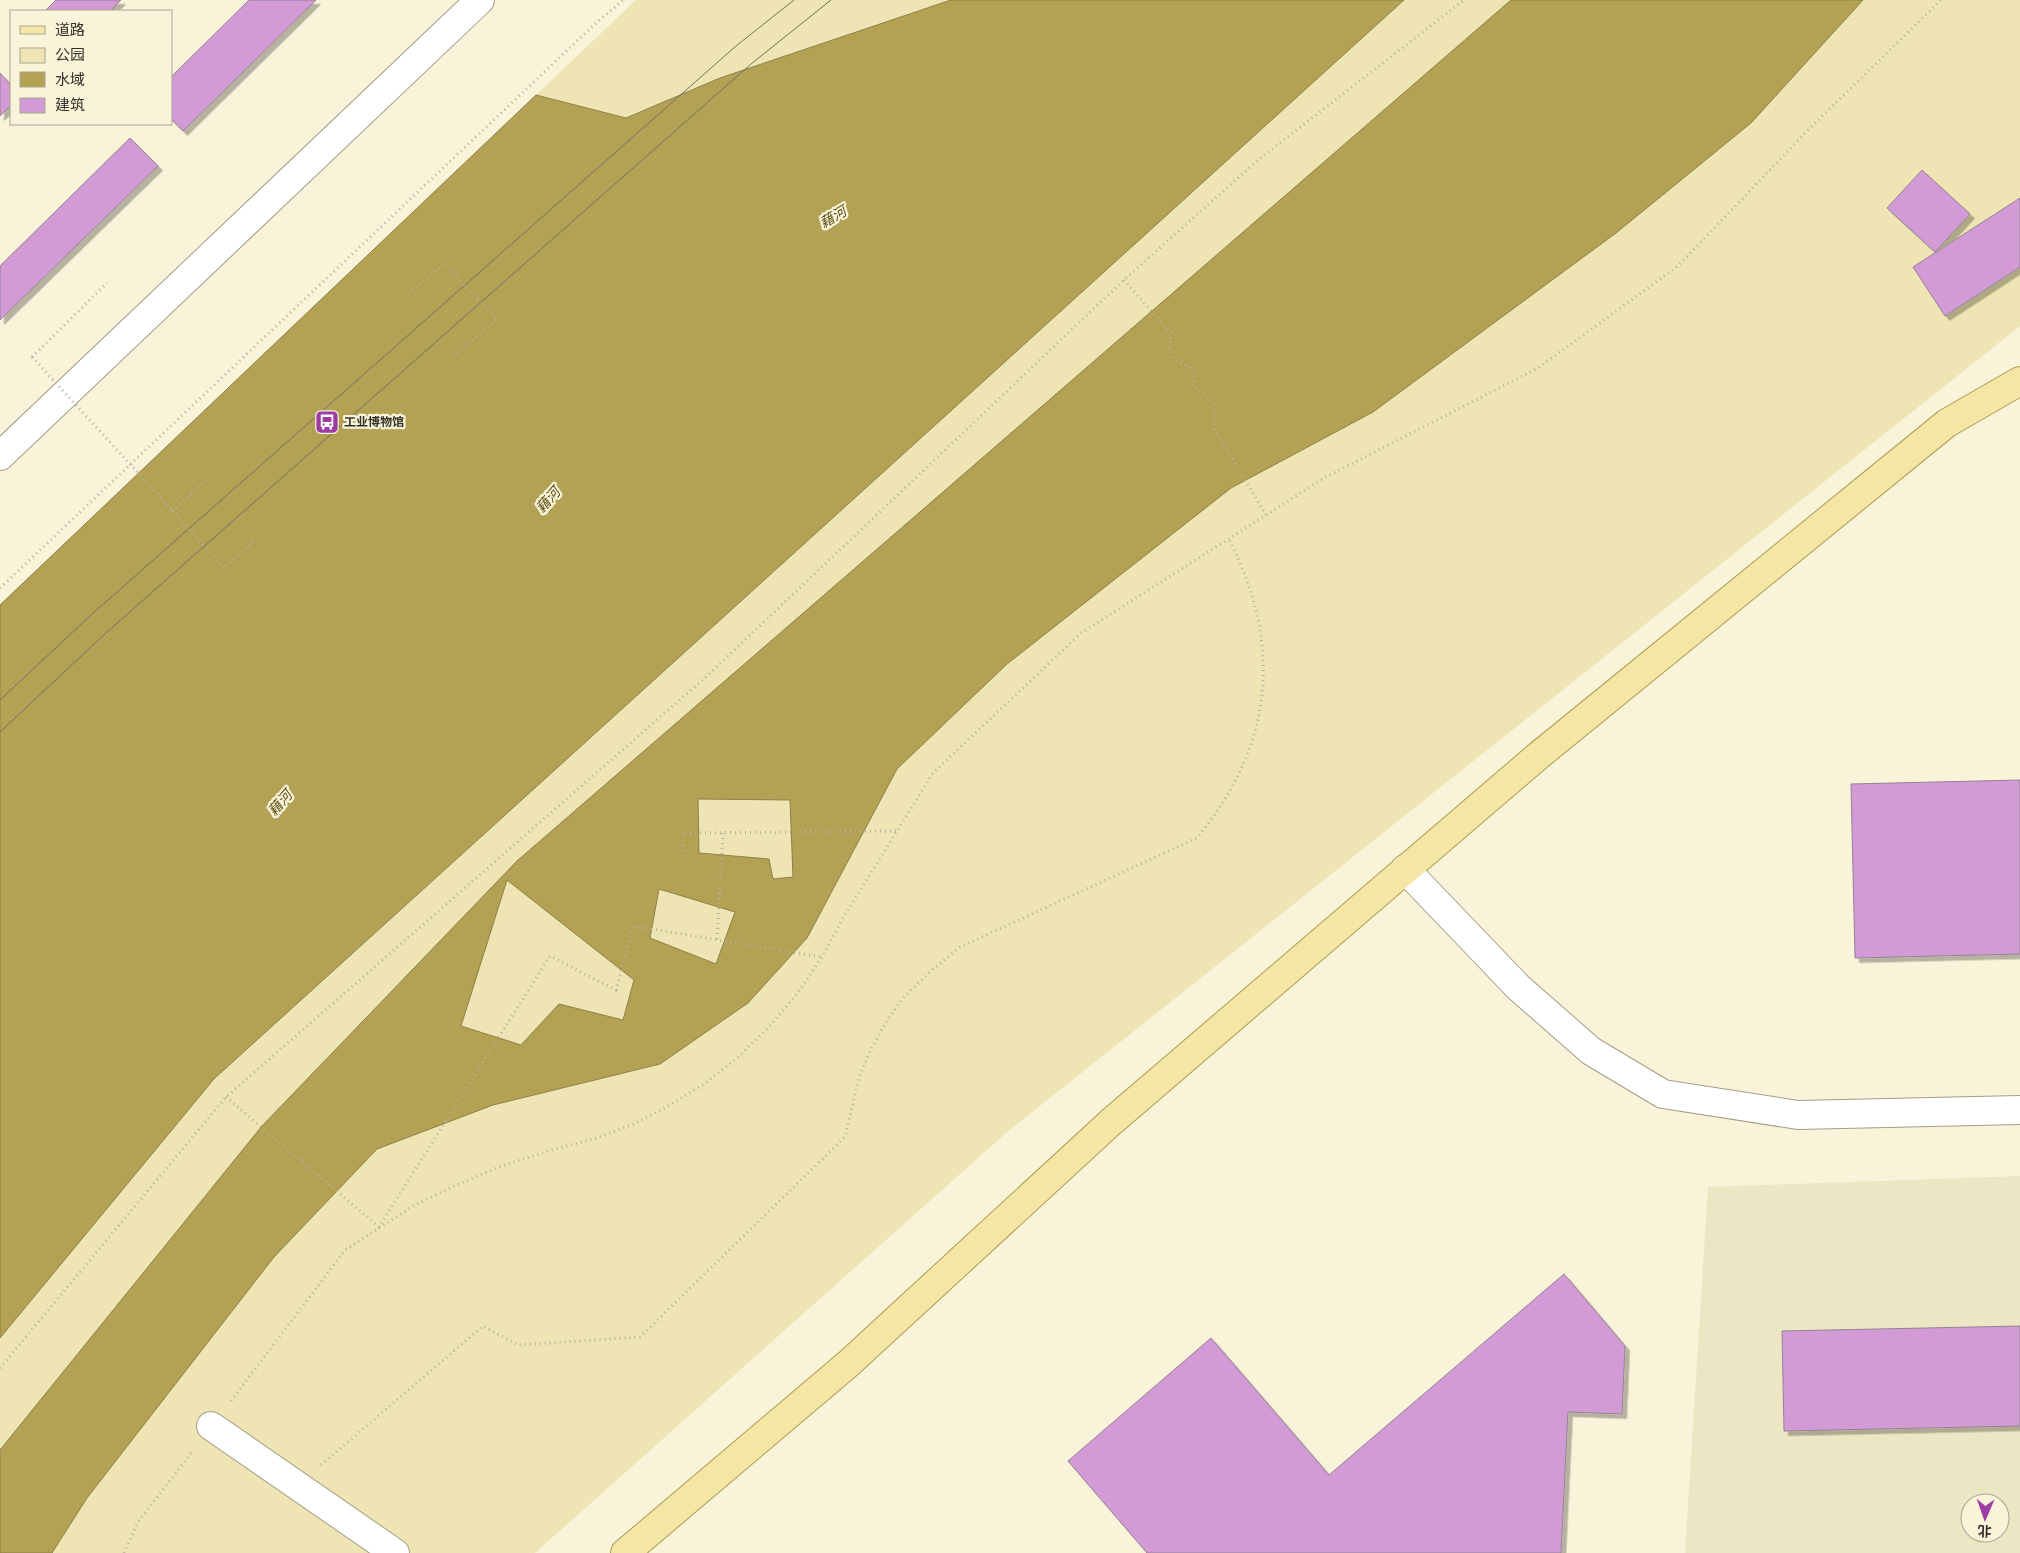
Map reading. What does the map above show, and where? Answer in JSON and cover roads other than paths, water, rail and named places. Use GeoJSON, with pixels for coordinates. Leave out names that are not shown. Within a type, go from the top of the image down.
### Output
{"type":"FeatureCollection","features":[{"type":"Feature","properties":{"kind":"main road"},"geometry":{"type":"LineString","coordinates":[[625,1553],[848,1364],[1112,1122],[1538,756],[1948,423],[2020,381]]}},
{"type":"Feature","properties":{"kind":"street"},"geometry":{"type":"LineString","coordinates":[[0,456],[480,0]]}},
{"type":"Feature","properties":{"kind":"street"},"geometry":{"type":"LineString","coordinates":[[1405,869],[1518,987],[1591,1051],[1663,1094],[1798,1115],[2020,1110]]}},
{"type":"Feature","properties":{"kind":"street"},"geometry":{"type":"LineString","coordinates":[[211,1426],[395,1553]]}},
{"type":"Feature","properties":{"kind":"water","name":"藉河"},"geometry":{"type":"Polygon","coordinates":[[[951,0],[1404,0],[214,1079],[0,1338],[0,605],[536,95],[626,118],[720,78],[951,0]]]}},
{"type":"Feature","properties":{"kind":"water"},"geometry":{"type":"Polygon","coordinates":[[[1511,0],[1863,0],[1751,123],[1616,233],[1373,412],[1231,488],[1007,664],[897,769],[807,938],[748,1003],[660,1064],[493,1105],[377,1149],[274,1257],[87,1498],[52,1553],[0,1553],[0,1450],[262,1126],[517,861],[1511,0]],[[698,799],[699,853],[769,859],[773,879],[793,877],[790,800],[698,799]],[[507,880],[461,1026],[521,1045],[559,1004],[623,1020],[634,980],[507,880]],[[659,889],[650,938],[716,964],[735,912],[659,889]]]}},
{"type":"Feature","properties":{"kind":"tram line"},"geometry":{"type":"LineString","coordinates":[[0,700],[91,615],[736,46],[794,0]]}},
{"type":"Feature","properties":{"kind":"tram line"},"geometry":{"type":"LineString","coordinates":[[0,732],[107,632],[751,64],[831,0]]}},
{"type":"Feature","properties":{"kind":"place","name":"工业博物馆"},"geometry":{"type":"Point","coordinates":[327,422]}}]}
